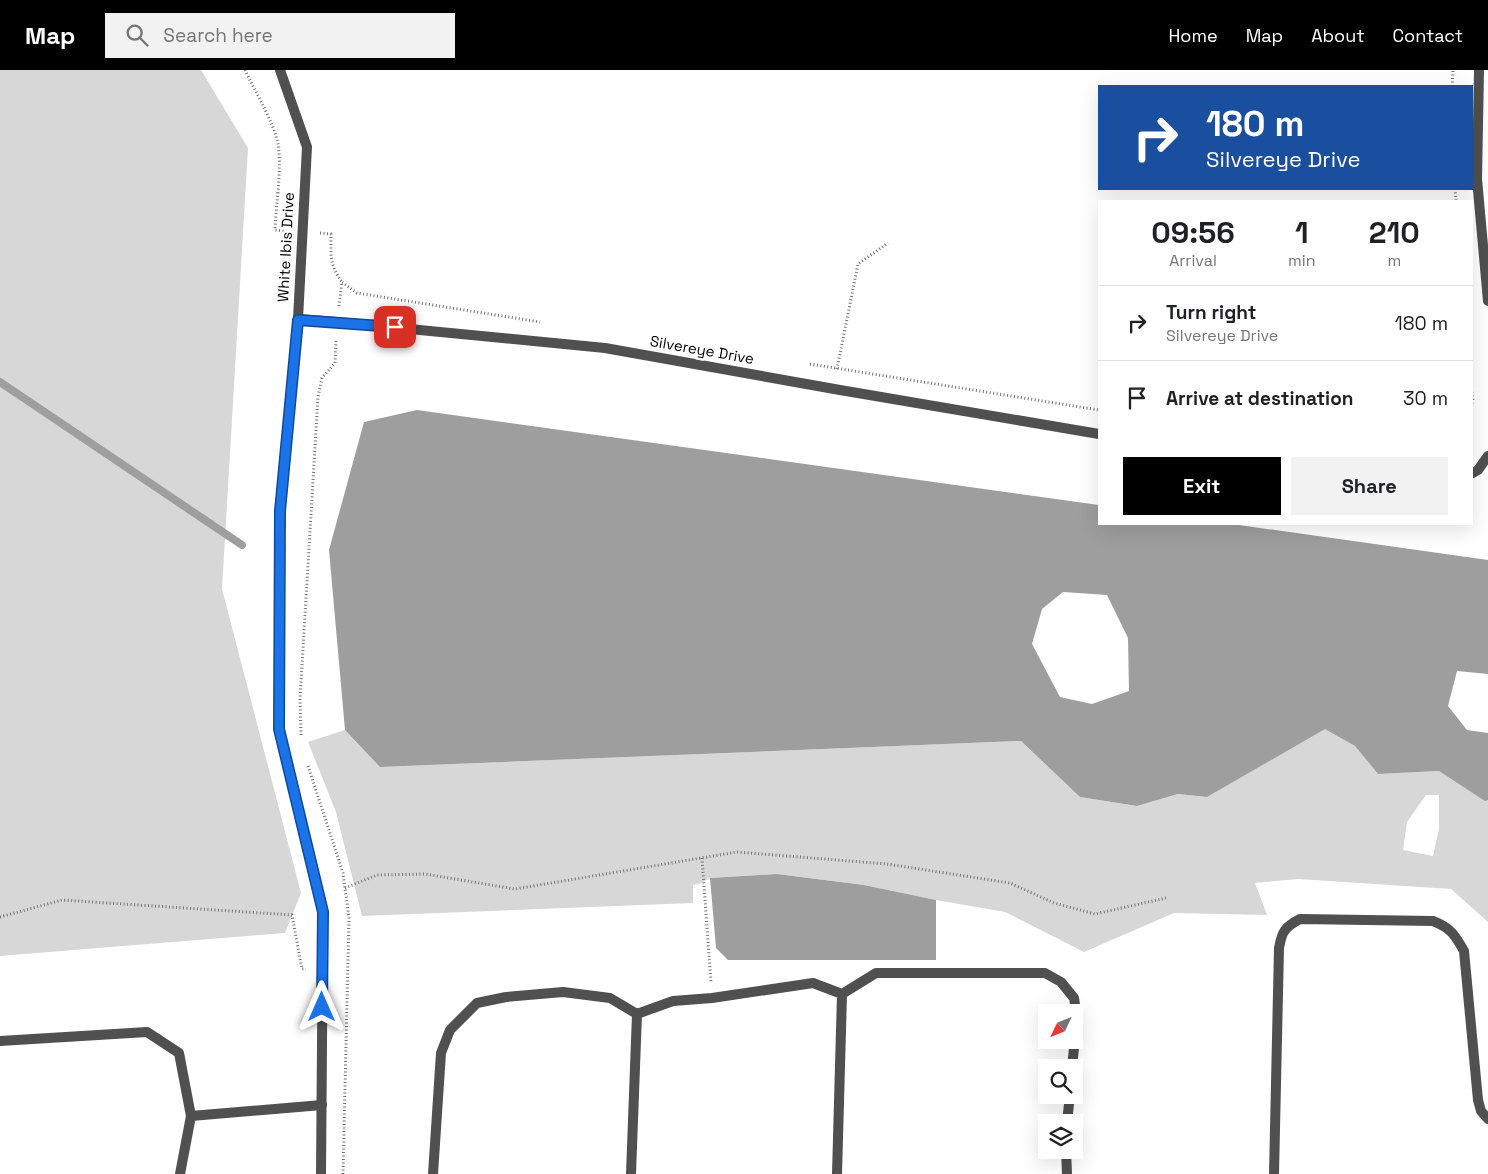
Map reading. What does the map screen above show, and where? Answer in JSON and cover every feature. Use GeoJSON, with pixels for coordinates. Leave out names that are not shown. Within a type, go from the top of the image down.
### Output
{"type":"FeatureCollection","features":[{"type":"Feature","properties":{"kind":"street","name":"White Ibis Drive"},"geometry":{"type":"LineString","coordinates":[[280,70],[307,147],[298,320],[280,511],[279,729],[323,912],[321,1174]]}},
{"type":"Feature","properties":{"kind":"street"},"geometry":{"type":"LineString","coordinates":[[1479,70],[1477,179],[1488,301]]}},
{"type":"Feature","properties":{"kind":"street","name":"Silvereye Drive"},"geometry":{"type":"LineString","coordinates":[[298,320],[337,322],[605,348],[1098,434]]}},
{"type":"Feature","properties":{"kind":"street"},"geometry":{"type":"LineString","coordinates":[[1473,473],[1478,470],[1488,456]]}},
{"type":"Feature","properties":{"kind":"street"},"geometry":{"type":"LineString","coordinates":[[1274,1174],[1279,948],[1282,934],[1288,925],[1300,919],[1432,921],[1444,926],[1456,936],[1464,951],[1478,1100],[1481,1110],[1488,1118]]}},
{"type":"Feature","properties":{"kind":"street"},"geometry":{"type":"LineString","coordinates":[[842,994],[876,973],[1045,973],[1062,982],[1074,998],[1077,1018],[1073,1059]]}},
{"type":"Feature","properties":{"kind":"street"},"geometry":{"type":"LineString","coordinates":[[637,1014],[673,1001],[712,998],[813,983],[842,994]]}},
{"type":"Feature","properties":{"kind":"street"},"geometry":{"type":"LineString","coordinates":[[433,1174],[441,1053],[450,1030],[477,1003],[506,997],[563,992],[610,998],[637,1014]]}},
{"type":"Feature","properties":{"kind":"street"},"geometry":{"type":"LineString","coordinates":[[837,1174],[842,994]]}},
{"type":"Feature","properties":{"kind":"street"},"geometry":{"type":"LineString","coordinates":[[631,1174],[637,1014]]}},
{"type":"Feature","properties":{"kind":"street"},"geometry":{"type":"LineString","coordinates":[[0,1041],[148,1032],[179,1053],[190,1116],[180,1174]]}},
{"type":"Feature","properties":{"kind":"street"},"geometry":{"type":"LineString","coordinates":[[190,1116],[322,1105]]}},
{"type":"Feature","properties":{"kind":"street"},"geometry":{"type":"LineString","coordinates":[[1066,1159],[1067,1174]]}},
{"type":"Feature","properties":{"kind":"path"},"geometry":{"type":"LineString","coordinates":[[1452,85],[1453,70]]}},
{"type":"Feature","properties":{"kind":"path"},"geometry":{"type":"LineString","coordinates":[[837,369],[858,264],[888,243]]}},
{"type":"Feature","properties":{"kind":"path"},"geometry":{"type":"LineString","coordinates":[[302,742],[300,734],[300,699],[318,397],[322,378],[335,363],[337,322],[342,282],[356,293],[543,322]]}},
{"type":"Feature","properties":{"kind":"path"},"geometry":{"type":"LineString","coordinates":[[808,364],[1098,410]]}},
{"type":"Feature","properties":{"kind":"path"},"geometry":{"type":"LineString","coordinates":[[307,759],[343,873],[349,918],[343,1174]]}},
{"type":"Feature","properties":{"kind":"path"},"geometry":{"type":"LineString","coordinates":[[345,888],[377,875],[425,874],[515,889],[737,852],[887,864],[1010,883],[1054,903],[1095,914],[1166,898]]}},
{"type":"Feature","properties":{"kind":"path"},"geometry":{"type":"LineString","coordinates":[[702,858],[712,998]]}},
{"type":"Feature","properties":{"kind":"path"},"geometry":{"type":"LineString","coordinates":[[0,917],[62,900],[292,915],[302,969],[323,967]]}},
{"type":"Feature","properties":{"kind":"shaded area"},"geometry":{"type":"Polygon","coordinates":[[[0,70],[201,70],[248,148],[222,589],[301,893],[285,933],[0,956],[0,70]]]}},
{"type":"Feature","properties":{"kind":"shaded area"},"geometry":{"type":"Polygon","coordinates":[[[417,410],[1098,505],[1098,525],[1239,525],[1488,560],[1488,674],[1457,671],[1448,706],[1467,730],[1488,733],[1488,800],[1485,801],[1439,771],[1378,774],[1355,746],[1325,729],[1207,797],[1178,794],[1137,806],[1080,797],[1021,741],[380,767],[345,730],[329,550],[364,422],[417,410]],[[1063,592],[1042,609],[1032,644],[1060,697],[1092,704],[1129,691],[1128,638],[1107,595],[1063,592]]]}},
{"type":"Feature","properties":{"kind":"shaded area"},"geometry":{"type":"Polygon","coordinates":[[[1325,728],[1355,746],[1378,774],[1439,771],[1485,800],[1488,800],[1488,922],[1451,889],[1298,879],[1255,883],[1267,915],[1174,913],[1084,952],[1005,912],[864,885],[777,874],[710,878],[693,885],[693,903],[362,916],[336,812],[308,742],[345,730],[380,767],[1021,741],[1080,797],[1137,806],[1178,794],[1207,797],[1325,728]],[[1426,795],[1407,822],[1403,850],[1433,856],[1439,829],[1439,795],[1426,795]]]}},
{"type":"Feature","properties":{"kind":"shaded area"},"geometry":{"type":"Polygon","coordinates":[[[777,874],[864,885],[936,900],[936,960],[728,960],[716,948],[710,878],[777,874]]]}},
{"type":"Feature","properties":{"kind":"waterway"},"geometry":{"type":"LineString","coordinates":[[0,382],[242,545]]}},
{"type":"Feature","properties":{"kind":"route"},"geometry":{"type":"LineString","coordinates":[[322,1007],[323,912],[279,729],[280,511],[298,320],[395,327]]}}]}
